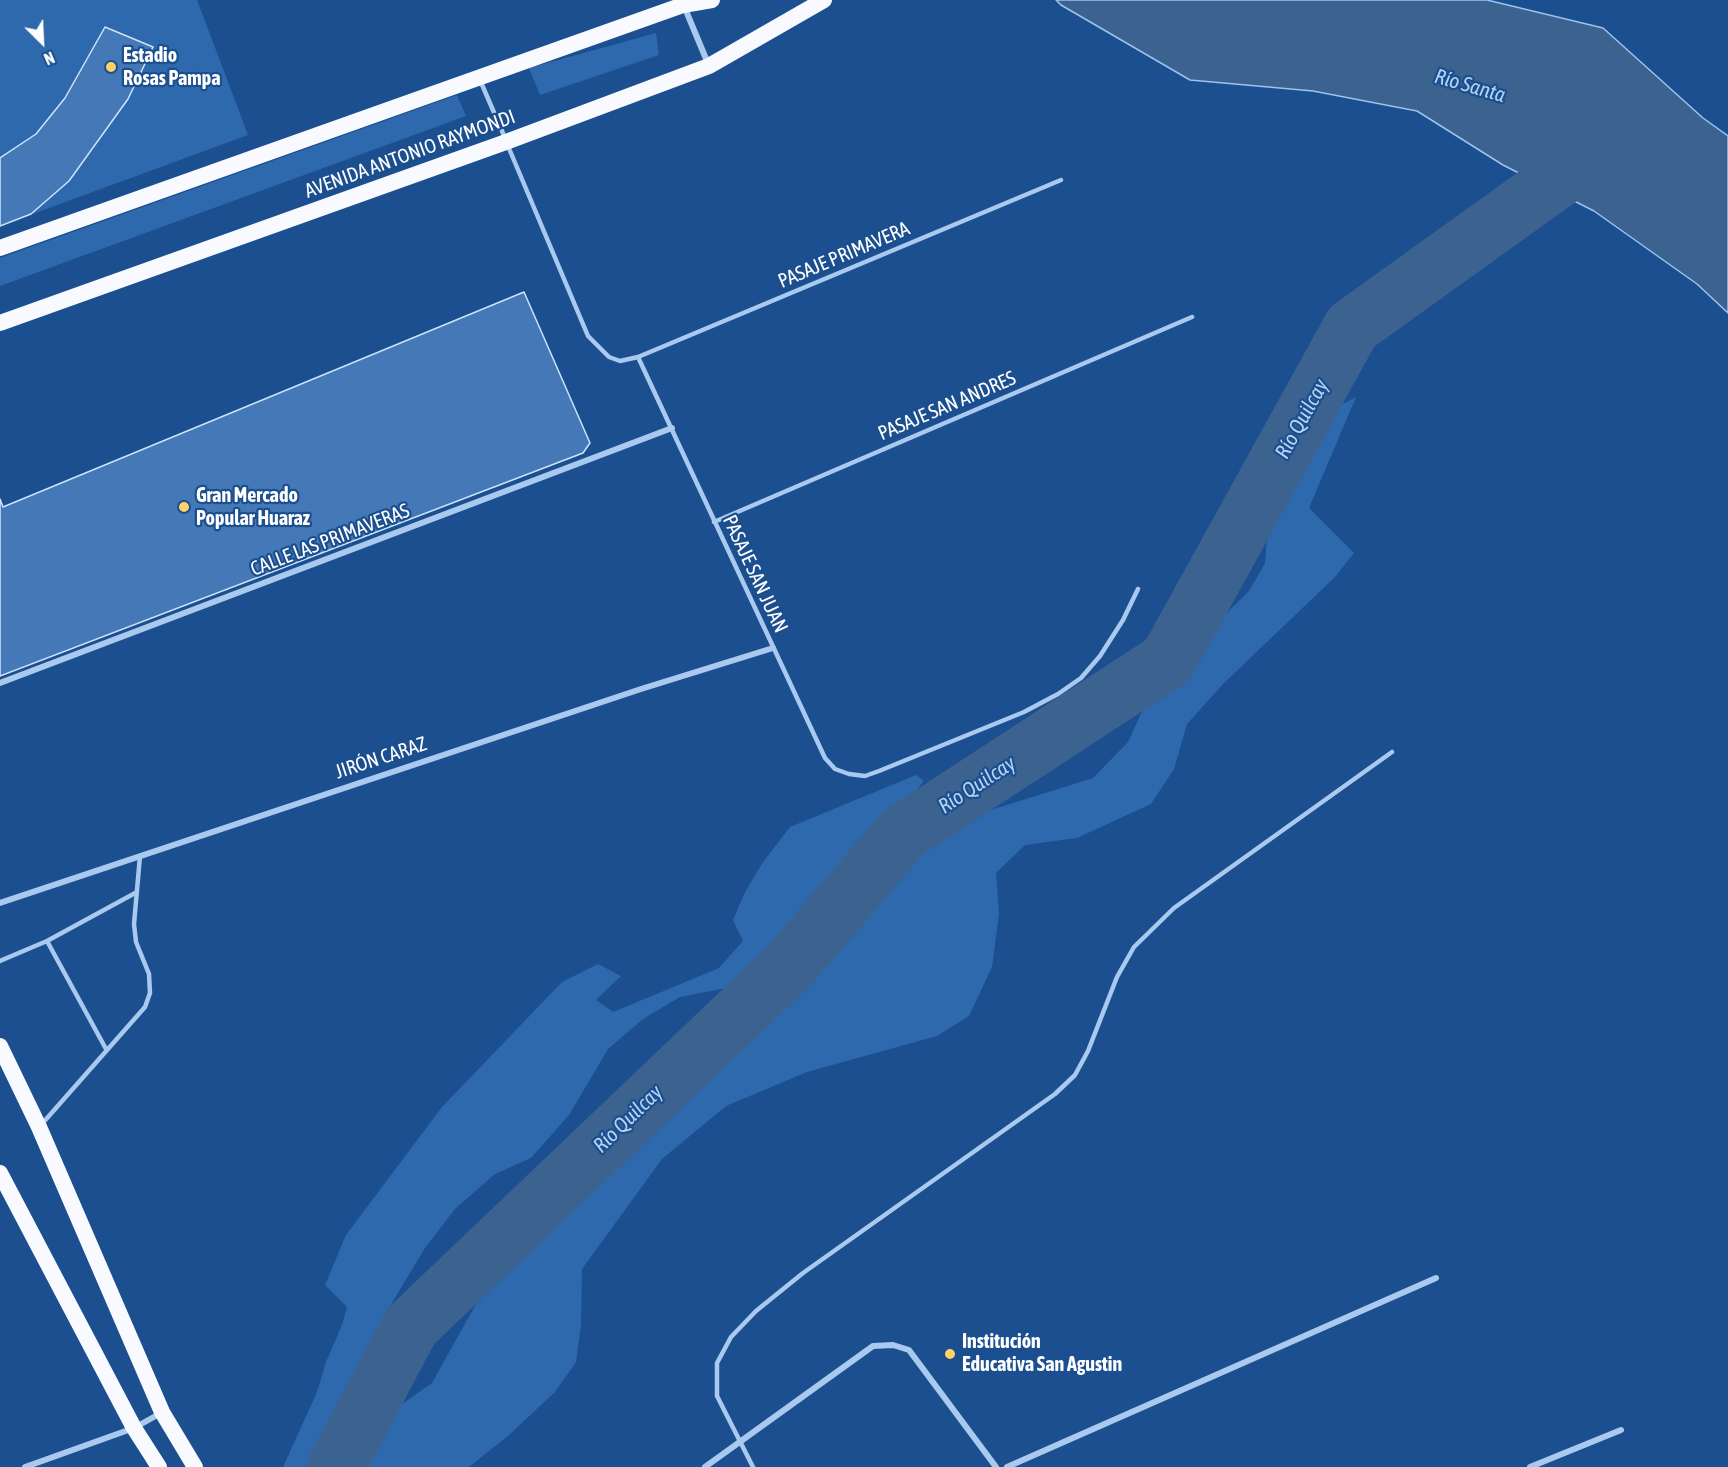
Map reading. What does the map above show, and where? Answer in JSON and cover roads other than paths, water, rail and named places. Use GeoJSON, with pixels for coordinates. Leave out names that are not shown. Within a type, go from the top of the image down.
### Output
{"type":"FeatureCollection","features":[{"type":"Feature","properties":{"kind":"highway"},"geometry":{"type":"LineString","coordinates":[[0,248],[683,2],[712,0]]}},
{"type":"Feature","properties":{"kind":"highway","name":"AVENIDA ANTONIO RAYMONDI"},"geometry":{"type":"LineString","coordinates":[[0,323],[506,142],[709,66],[824,0]]}},
{"type":"Feature","properties":{"kind":"highway"},"geometry":{"type":"LineString","coordinates":[[1,1052],[39,1127],[162,1412],[195,1467]]}},
{"type":"Feature","properties":{"kind":"highway"},"geometry":{"type":"LineString","coordinates":[[0,1173],[134,1428],[159,1467]]}},
{"type":"Feature","properties":{"kind":"street"},"geometry":{"type":"LineString","coordinates":[[683,2],[709,66]]}},
{"type":"Feature","properties":{"kind":"street","name":"CALLE LAS PRIMAVERAS"},"geometry":{"type":"LineString","coordinates":[[0,683],[672,428]]}},
{"type":"Feature","properties":{"kind":"street","name":"JIRÓN CARAZ"},"geometry":{"type":"LineString","coordinates":[[0,903],[641,689],[773,648]]}},
{"type":"Feature","properties":{"kind":"street"},"geometry":{"type":"LineString","coordinates":[[1008,1467],[1436,1278]]}},
{"type":"Feature","properties":{"kind":"street"},"geometry":{"type":"LineString","coordinates":[[705,1467],[873,1346],[893,1345],[909,1350],[996,1467]]}},
{"type":"Feature","properties":{"kind":"street"},"geometry":{"type":"LineString","coordinates":[[25,1467],[134,1428],[162,1412]]}},
{"type":"Feature","properties":{"kind":"street"},"geometry":{"type":"LineString","coordinates":[[1530,1467],[1621,1430]]}},
{"type":"Feature","properties":{"kind":"lane"},"geometry":{"type":"LineString","coordinates":[[478,77],[588,336],[609,357],[620,361],[638,357]]}},
{"type":"Feature","properties":{"kind":"lane","name":"PASAJE PRIMAVERA"},"geometry":{"type":"LineString","coordinates":[[638,357],[1060,180]]}},
{"type":"Feature","properties":{"kind":"lane","name":"PASAJE SAN ANDRES"},"geometry":{"type":"LineString","coordinates":[[714,522],[1191,317]]}},
{"type":"Feature","properties":{"kind":"lane","name":"PASAJE SAN JUAN"},"geometry":{"type":"LineString","coordinates":[[638,357],[825,758],[835,769],[865,776],[1024,712],[1058,694],[1081,678],[1100,657],[1123,620],[1138,589]]}},
{"type":"Feature","properties":{"kind":"lane"},"geometry":{"type":"LineString","coordinates":[[753,1467],[717,1396],[717,1363],[731,1337],[756,1311],[803,1273],[1055,1094],[1075,1075],[1084,1059],[1117,976],[1134,947],[1174,908],[1392,752]]}},
{"type":"Feature","properties":{"kind":"lane"},"geometry":{"type":"LineString","coordinates":[[39,1127],[106,1049],[135,1022],[146,1007],[150,993],[149,974],[136,942],[134,924],[140,856]]}},
{"type":"Feature","properties":{"kind":"lane"},"geometry":{"type":"LineString","coordinates":[[0,961],[47,941],[137,892]]}},
{"type":"Feature","properties":{"kind":"lane"},"geometry":{"type":"LineString","coordinates":[[47,941],[106,1049]]}},
{"type":"Feature","properties":{"kind":"water","name":"Río Santa"},"geometry":{"type":"Polygon","coordinates":[[[1056,0],[1487,0],[1603,28],[1703,118],[1728,136],[1728,313],[1697,284],[1594,211],[1503,165],[1417,111],[1313,91],[1190,80],[1056,0]]]}},
{"type":"Feature","properties":{"kind":"waterway","name":"Río Quilcay"},"geometry":{"type":"LineString","coordinates":[[336,1467],[411,1326],[788,967],[903,833],[1168,660],[1352,327],[1611,141]]}},
{"type":"Feature","properties":{"kind":"place","name":"Estadio Rosas Pampa"},"geometry":{"type":"Point","coordinates":[111,67]}},
{"type":"Feature","properties":{"kind":"place","name":"Gran Mercado Popular Huaraz"},"geometry":{"type":"Point","coordinates":[184,507]}},
{"type":"Feature","properties":{"kind":"place","name":"Institución Educativa San Agustin"},"geometry":{"type":"Point","coordinates":[950,1354]}}]}
